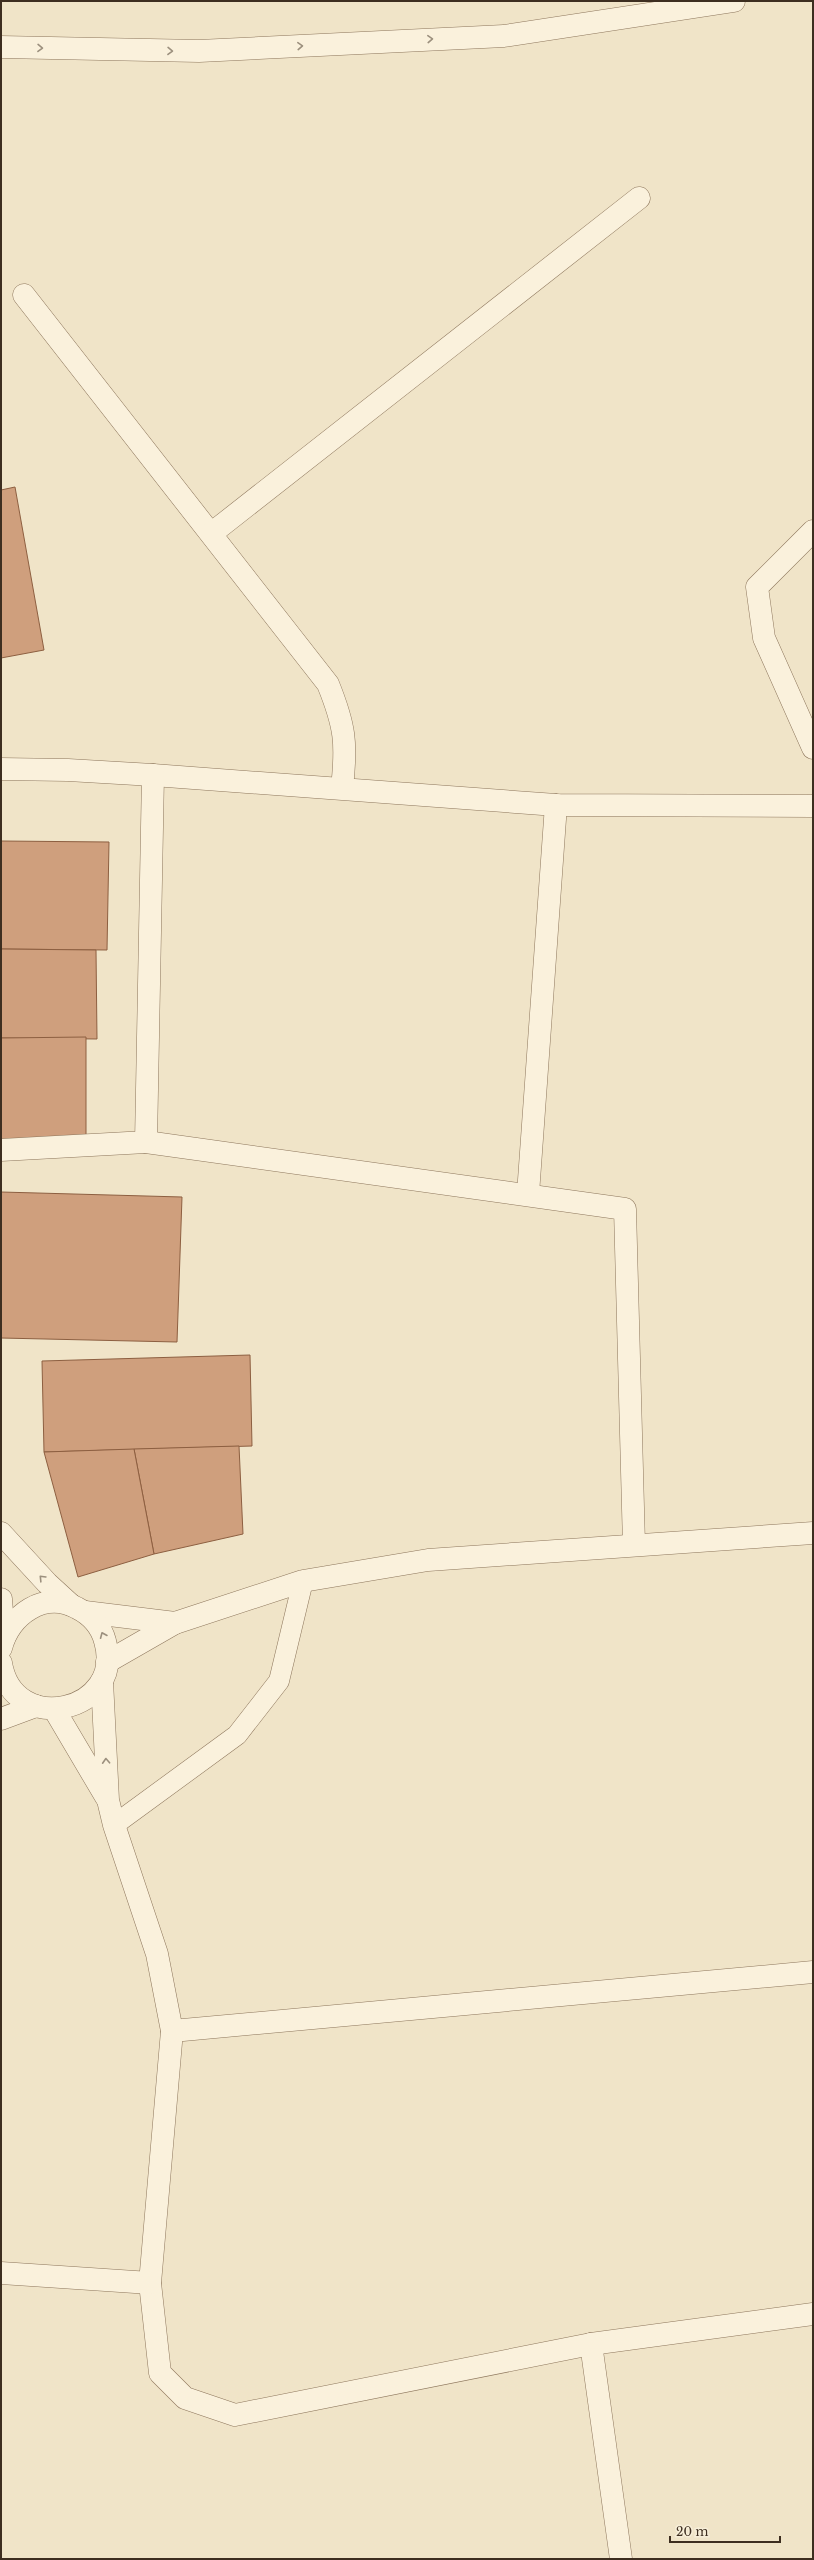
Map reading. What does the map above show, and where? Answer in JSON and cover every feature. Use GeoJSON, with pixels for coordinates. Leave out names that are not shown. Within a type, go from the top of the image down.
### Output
{"type":"FeatureCollection","features":[{"type":"Feature","properties":{"kind":"street"},"geometry":{"type":"LineString","coordinates":[[1,47],[199,51],[504,36],[734,1]]}},
{"type":"Feature","properties":{"kind":"street"},"geometry":{"type":"LineString","coordinates":[[212,533],[639,198]]}},
{"type":"Feature","properties":{"kind":"street"},"geometry":{"type":"LineString","coordinates":[[24,295],[212,533],[328,684],[342,717],[346,752],[342,788]]}},
{"type":"Feature","properties":{"kind":"street"},"geometry":{"type":"LineString","coordinates":[[813,531],[758,587],[764,638],[813,748]]}},
{"type":"Feature","properties":{"kind":"street"},"geometry":{"type":"LineString","coordinates":[[1,769],[68,770],[153,775],[556,805],[813,806]]}},
{"type":"Feature","properties":{"kind":"street"},"geometry":{"type":"LineString","coordinates":[[146,1142],[153,775]]}},
{"type":"Feature","properties":{"kind":"street"},"geometry":{"type":"LineString","coordinates":[[528,1194],[556,805]]}},
{"type":"Feature","properties":{"kind":"street"},"geometry":{"type":"LineString","coordinates":[[1,1150],[146,1142],[528,1194],[625,1209],[634,1545]]}},
{"type":"Feature","properties":{"kind":"street"},"geometry":{"type":"LineString","coordinates":[[1,1533],[47,1583],[95,1621],[103,1634],[107,1648],[104,1672],[108,1800],[114,1825],[157,1954],[172,2031],[150,2283],[160,2373],[185,2398],[235,2414],[592,2344],[813,2314]]}},
{"type":"Feature","properties":{"kind":"street"},"geometry":{"type":"LineString","coordinates":[[1,1719],[45,1708],[73,1706],[90,1696],[104,1672],[175,1623],[303,1580],[428,1560],[813,1534]]}},
{"type":"Feature","properties":{"kind":"street"},"geometry":{"type":"LineString","coordinates":[[1,1599],[2,1643]]}},
{"type":"Feature","properties":{"kind":"street"},"geometry":{"type":"LineString","coordinates":[[2,1643],[11,1623],[23,1612],[38,1604],[55,1602],[78,1608],[175,1623]]}},
{"type":"Feature","properties":{"kind":"street"},"geometry":{"type":"LineString","coordinates":[[1,1663],[2,1672],[15,1693],[45,1708],[108,1800]]}},
{"type":"Feature","properties":{"kind":"street"},"geometry":{"type":"LineString","coordinates":[[172,2031],[813,1972]]}},
{"type":"Feature","properties":{"kind":"street"},"geometry":{"type":"LineString","coordinates":[[1,2273],[150,2283]]}},
{"type":"Feature","properties":{"kind":"street"},"geometry":{"type":"LineString","coordinates":[[592,2344],[620,2559]]}},
{"type":"Feature","properties":{"kind":"lane"},"geometry":{"type":"LineString","coordinates":[[114,1825],[237,1735],[242,1729],[279,1681],[303,1580]]}},
{"type":"Feature","properties":{"kind":"building"},"geometry":{"type":"Polygon","coordinates":[[[15,487],[44,650],[1,658],[1,490],[15,487]]]}},
{"type":"Feature","properties":{"kind":"building"},"geometry":{"type":"Polygon","coordinates":[[[1,841],[109,842],[107,950],[1,949],[1,841]]]}},
{"type":"Feature","properties":{"kind":"building"},"geometry":{"type":"Polygon","coordinates":[[[1,949],[96,950],[97,1039],[1,1038],[1,949]]]}},
{"type":"Feature","properties":{"kind":"building"},"geometry":{"type":"Polygon","coordinates":[[[86,1037],[86,1142],[1,1143],[1,1038],[86,1037]]]}},
{"type":"Feature","properties":{"kind":"building"},"geometry":{"type":"Polygon","coordinates":[[[1,1192],[182,1197],[177,1342],[1,1338],[1,1192]]]}},
{"type":"Feature","properties":{"kind":"building"},"geometry":{"type":"Polygon","coordinates":[[[250,1355],[252,1446],[44,1452],[42,1361],[250,1355]]]}},
{"type":"Feature","properties":{"kind":"building"},"geometry":{"type":"Polygon","coordinates":[[[239,1446],[243,1534],[154,1554],[134,1449],[239,1446]]]}},
{"type":"Feature","properties":{"kind":"building"},"geometry":{"type":"Polygon","coordinates":[[[134,1449],[154,1554],[78,1577],[44,1452],[134,1449]]]}}]}
